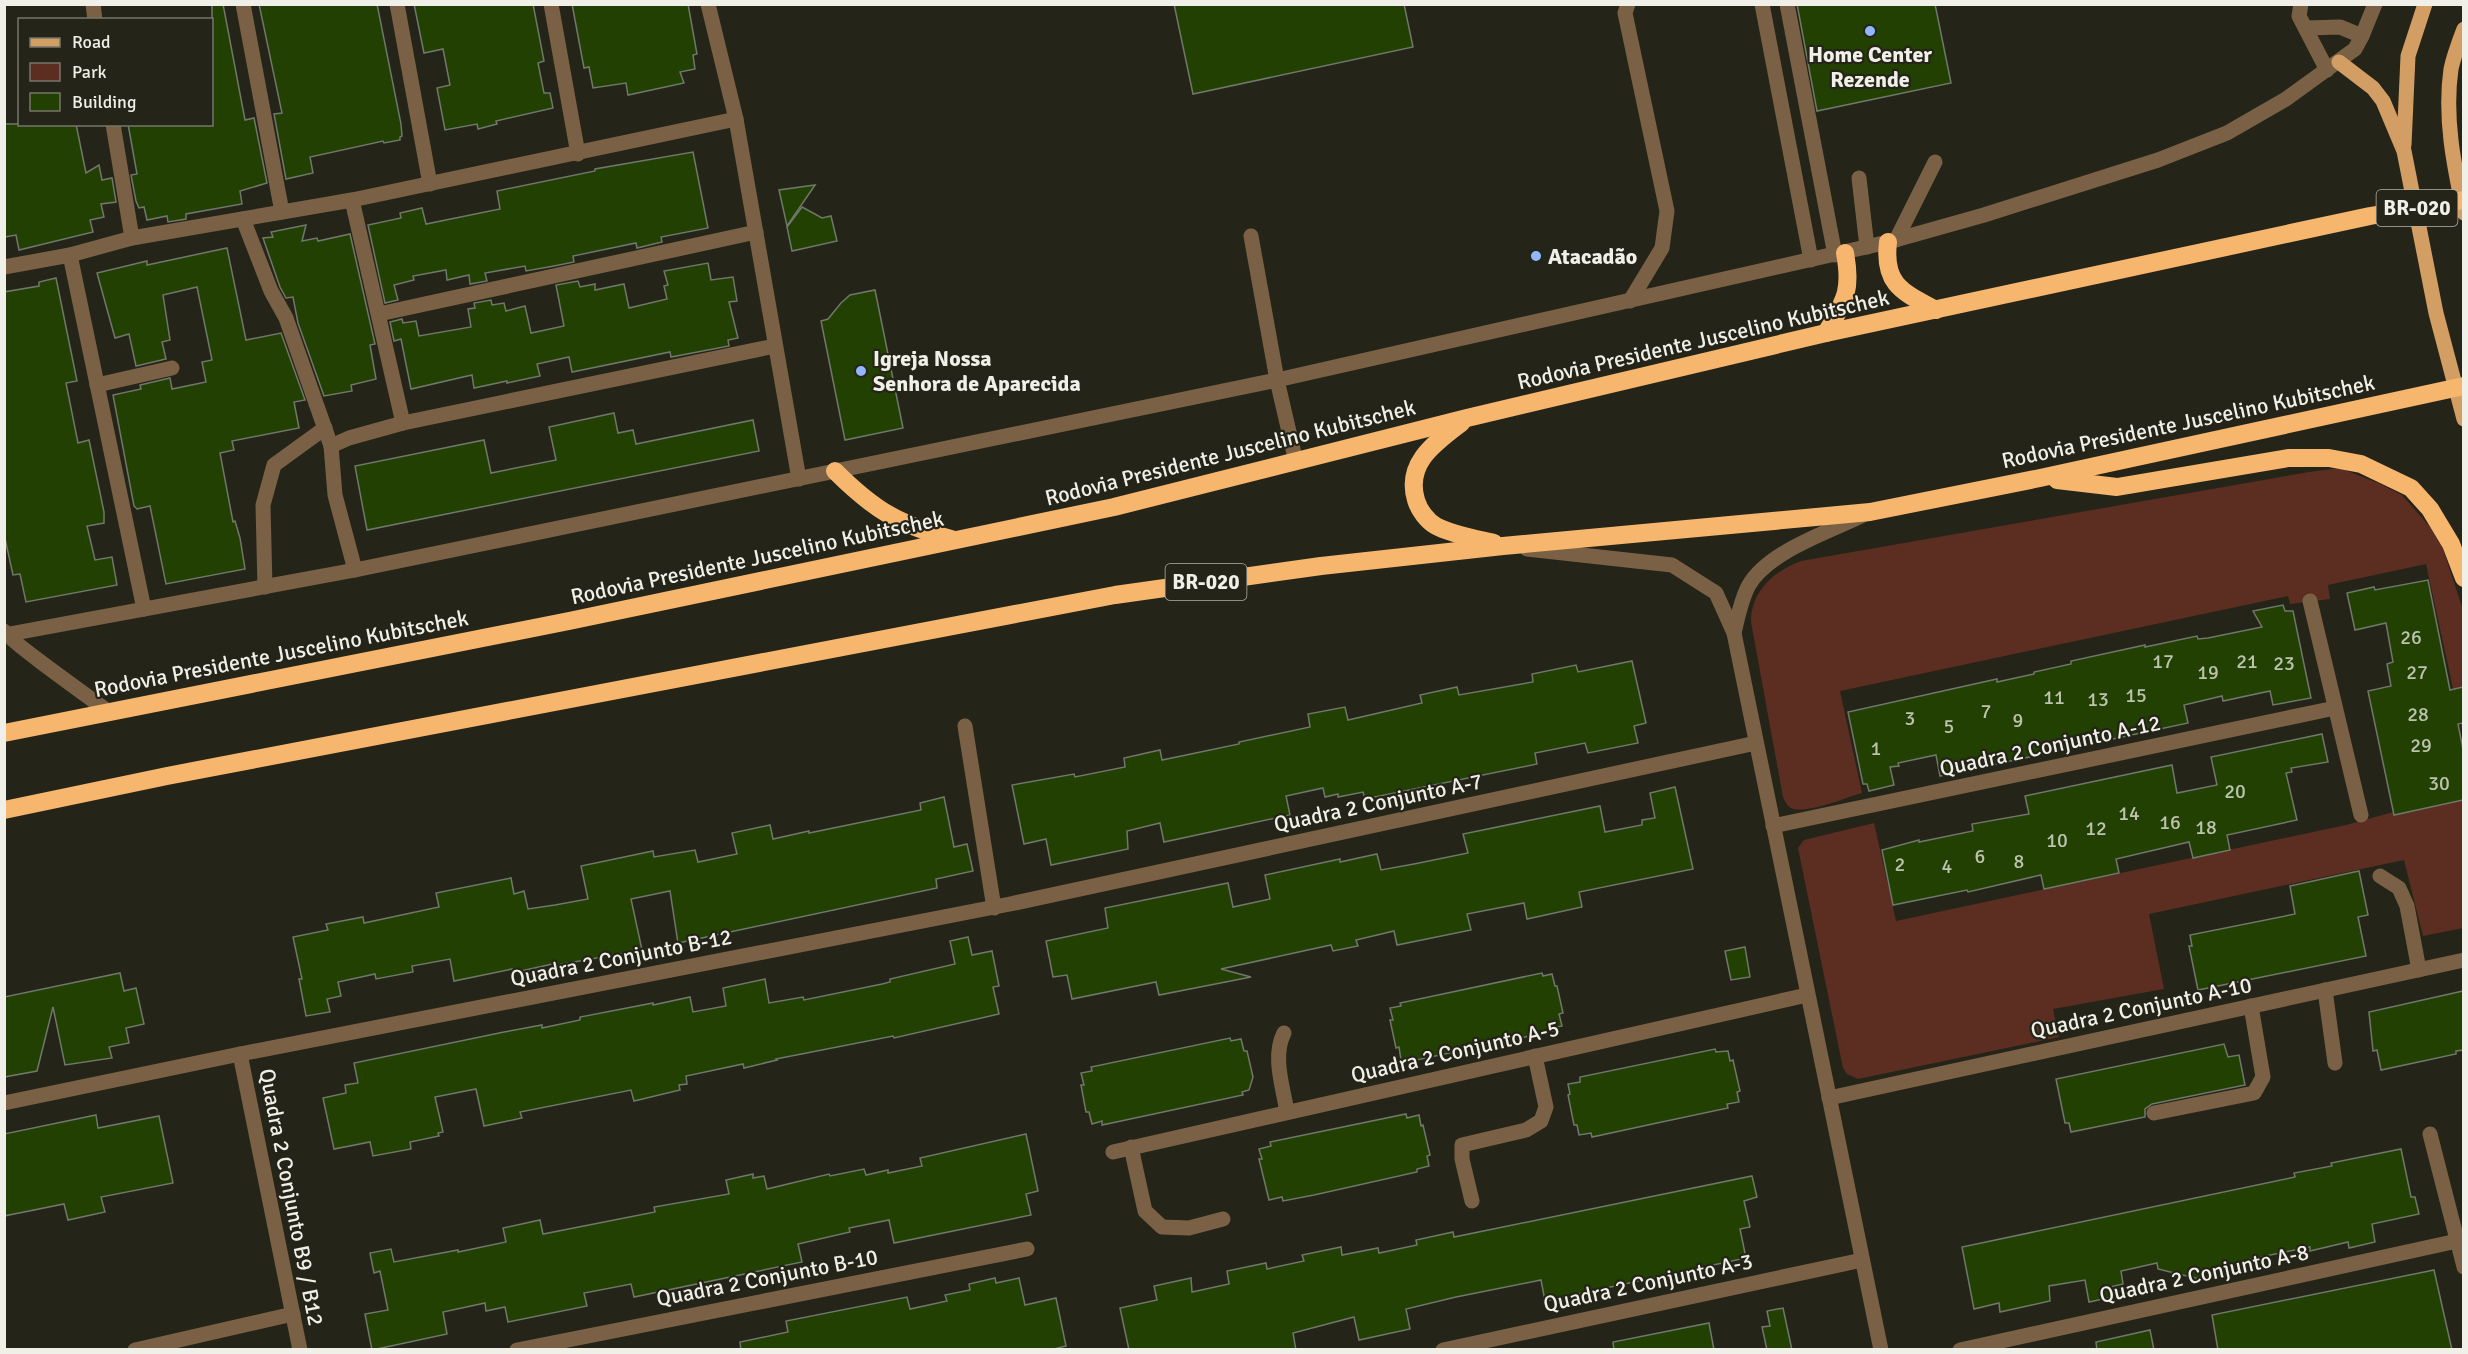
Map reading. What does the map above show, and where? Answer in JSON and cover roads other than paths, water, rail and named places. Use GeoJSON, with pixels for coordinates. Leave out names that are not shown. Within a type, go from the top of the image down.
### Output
{"type":"FeatureCollection","features":[{"type":"Feature","properties":{"kind":"highway","name":"Rodovia Presidente Juscelino Kubitschek"},"geometry":{"type":"LineString","coordinates":[[4,732],[569,621],[1114,507],[1467,418],[1826,333],[2370,216],[2463,200]]}},
{"type":"Feature","properties":{"kind":"highway"},"geometry":{"type":"LineString","coordinates":[[1892,241],[1887,263],[1893,282],[1902,292],[1936,310]]}},
{"type":"Feature","properties":{"kind":"highway"},"geometry":{"type":"LineString","coordinates":[[1826,333],[1844,302],[1847,290],[1849,275],[1840,254]]}},
{"type":"Feature","properties":{"kind":"highway","name":"Rodovia Presidente Juscelino Kubitschek"},"geometry":{"type":"LineString","coordinates":[[4,810],[167,776],[1115,595],[1321,567],[1503,546],[1870,512],[2040,478],[2463,386]]}},
{"type":"Feature","properties":{"kind":"highway"},"geometry":{"type":"LineString","coordinates":[[1467,418],[1430,447],[1416,466],[1413,489],[1417,505],[1424,516],[1436,526],[1503,546]]}},
{"type":"Feature","properties":{"kind":"highway"},"geometry":{"type":"LineString","coordinates":[[2040,478],[2117,487],[2288,458],[2329,458],[2361,464],[2411,488],[2430,509],[2451,544],[2463,578]]}},
{"type":"Feature","properties":{"kind":"highway"},"geometry":{"type":"LineString","coordinates":[[835,471],[881,512],[913,528],[956,540]]}},
{"type":"Feature","properties":{"kind":"main road"},"geometry":{"type":"LineString","coordinates":[[2404,151],[2408,56],[2425,4]]}},
{"type":"Feature","properties":{"kind":"main road"},"geometry":{"type":"LineString","coordinates":[[2463,28],[2452,67],[2448,107],[2450,141],[2463,213]]}},
{"type":"Feature","properties":{"kind":"main road"},"geometry":{"type":"LineString","coordinates":[[2333,66],[2367,83],[2383,100],[2404,151],[2436,313],[2463,419]]}},
{"type":"Feature","properties":{"kind":"street"},"geometry":{"type":"LineString","coordinates":[[243,4],[282,212]]}},
{"type":"Feature","properties":{"kind":"street"},"geometry":{"type":"LineString","coordinates":[[397,4],[430,184]]}},
{"type":"Feature","properties":{"kind":"street"},"geometry":{"type":"LineString","coordinates":[[551,4],[578,154]]}},
{"type":"Feature","properties":{"kind":"street"},"geometry":{"type":"LineString","coordinates":[[708,4],[736,119],[799,479]]}},
{"type":"Feature","properties":{"kind":"street"},"geometry":{"type":"LineString","coordinates":[[1628,4],[1625,13],[1668,211],[1662,248],[1630,301]]}},
{"type":"Feature","properties":{"kind":"street"},"geometry":{"type":"LineString","coordinates":[[1762,4],[1811,260]]}},
{"type":"Feature","properties":{"kind":"street"},"geometry":{"type":"LineString","coordinates":[[1787,4],[1840,254]]}},
{"type":"Feature","properties":{"kind":"street"},"geometry":{"type":"LineString","coordinates":[[2301,4],[2299,16],[2333,66]]}},
{"type":"Feature","properties":{"kind":"street"},"geometry":{"type":"LineString","coordinates":[[5,634],[355,570],[1277,380],[1892,241],[1984,215],[2158,160],[2227,134],[2286,99],[2355,49],[2375,4]]}},
{"type":"Feature","properties":{"kind":"street"},"geometry":{"type":"LineString","coordinates":[[2306,28],[2340,27],[2362,36]]}},
{"type":"Feature","properties":{"kind":"street"},"geometry":{"type":"LineString","coordinates":[[4,267],[70,255],[132,238],[352,200],[736,119]]}},
{"type":"Feature","properties":{"kind":"street"},"geometry":{"type":"LineString","coordinates":[[113,126],[132,238]]}},
{"type":"Feature","properties":{"kind":"street"},"geometry":{"type":"LineString","coordinates":[[1892,241],[1935,162]]}},
{"type":"Feature","properties":{"kind":"street"},"geometry":{"type":"LineString","coordinates":[[1859,178],[1867,247]]}},
{"type":"Feature","properties":{"kind":"street"},"geometry":{"type":"LineString","coordinates":[[352,200],[403,423]]}},
{"type":"Feature","properties":{"kind":"street"},"geometry":{"type":"LineString","coordinates":[[243,219],[271,291],[286,318],[331,446],[335,495],[355,570]]}},
{"type":"Feature","properties":{"kind":"street"},"geometry":{"type":"LineString","coordinates":[[379,314],[756,232]]}},
{"type":"Feature","properties":{"kind":"street"},"geometry":{"type":"LineString","coordinates":[[1251,236],[1277,380],[1296,462]]}},
{"type":"Feature","properties":{"kind":"street"},"geometry":{"type":"LineString","coordinates":[[70,255],[144,609]]}},
{"type":"Feature","properties":{"kind":"street"},"geometry":{"type":"LineString","coordinates":[[331,446],[349,438],[403,423],[775,346]]}},
{"type":"Feature","properties":{"kind":"street"},"geometry":{"type":"LineString","coordinates":[[97,386],[172,368]]}},
{"type":"Feature","properties":{"kind":"street"},"geometry":{"type":"LineString","coordinates":[[265,587],[263,506],[274,465],[325,428]]}},
{"type":"Feature","properties":{"kind":"street"},"geometry":{"type":"LineString","coordinates":[[1734,633],[1748,587],[1768,564],[1789,551],[1870,512]]}},
{"type":"Feature","properties":{"kind":"street"},"geometry":{"type":"LineString","coordinates":[[1503,546],[1672,565],[1716,593],[1734,633],[1881,1350]]}},
{"type":"Feature","properties":{"kind":"street"},"geometry":{"type":"LineString","coordinates":[[2310,601],[2361,814]]}},
{"type":"Feature","properties":{"kind":"street"},"geometry":{"type":"LineString","coordinates":[[5,634],[109,712]]}},
{"type":"Feature","properties":{"kind":"street","name":"Quadra 2 Conjunto A-12"},"geometry":{"type":"LineString","coordinates":[[1773,826],[2335,708]]}},
{"type":"Feature","properties":{"kind":"street"},"geometry":{"type":"LineString","coordinates":[[965,726],[994,908]]}},
{"type":"Feature","properties":{"kind":"street","name":"Quadra 2 Conjunto A-7"},"geometry":{"type":"LineString","coordinates":[[1010,904],[1756,743]]}},
{"type":"Feature","properties":{"kind":"street"},"geometry":{"type":"LineString","coordinates":[[2380,876],[2399,888],[2407,906],[2419,970]]}},
{"type":"Feature","properties":{"kind":"street","name":"Quadra 2 Conjunto B-12"},"geometry":{"type":"LineString","coordinates":[[4,1103],[240,1054],[1010,904]]}},
{"type":"Feature","properties":{"kind":"street","name":"Quadra 2 Conjunto A-10"},"geometry":{"type":"LineString","coordinates":[[1829,1098],[2463,960]]}},
{"type":"Feature","properties":{"kind":"street"},"geometry":{"type":"LineString","coordinates":[[2325,990],[2335,1063]]}},
{"type":"Feature","properties":{"kind":"street","name":"Quadra 2 Conjunto A-5"},"geometry":{"type":"LineString","coordinates":[[1113,1152],[1808,994]]}},
{"type":"Feature","properties":{"kind":"street"},"geometry":{"type":"LineString","coordinates":[[2154,1113],[2254,1094],[2263,1077],[2251,1006]]}},
{"type":"Feature","properties":{"kind":"street"},"geometry":{"type":"LineString","coordinates":[[1284,1033],[1278,1044],[1287,1112]]}},
{"type":"Feature","properties":{"kind":"street","name":"Quadra 2 Conjunto B9 / B12"},"geometry":{"type":"LineString","coordinates":[[240,1054],[300,1350]]}},
{"type":"Feature","properties":{"kind":"street"},"geometry":{"type":"LineString","coordinates":[[1472,1201],[1462,1159],[1462,1145],[1526,1130],[1541,1121],[1546,1107],[1535,1056]]}},
{"type":"Feature","properties":{"kind":"street"},"geometry":{"type":"LineString","coordinates":[[2430,1134],[2463,1267]]}},
{"type":"Feature","properties":{"kind":"street"},"geometry":{"type":"LineString","coordinates":[[1131,1147],[1145,1211],[1162,1227],[1190,1228],[1223,1219]]}},
{"type":"Feature","properties":{"kind":"street","name":"Quadra 2 Conjunto A-8"},"geometry":{"type":"LineString","coordinates":[[1960,1350],[2457,1241]]}},
{"type":"Feature","properties":{"kind":"street","name":"Quadra 2 Conjunto B-10"},"geometry":{"type":"LineString","coordinates":[[517,1350],[1027,1249]]}},
{"type":"Feature","properties":{"kind":"street","name":"Quadra 2 Conjunto A-3"},"geometry":{"type":"LineString","coordinates":[[1443,1350],[1862,1260]]}},
{"type":"Feature","properties":{"kind":"street"},"geometry":{"type":"LineString","coordinates":[[135,1350],[293,1314]]}},
{"type":"Feature","properties":{"kind":"place","name":"Home Center Rezende"},"geometry":{"type":"Point","coordinates":[1870,31]}},
{"type":"Feature","properties":{"kind":"place","name":"Atacadão"},"geometry":{"type":"Point","coordinates":[1536,256]}},
{"type":"Feature","properties":{"kind":"place","name":"Igreja Nossa Senhora de Aparecida"},"geometry":{"type":"Point","coordinates":[861,371]}}]}
